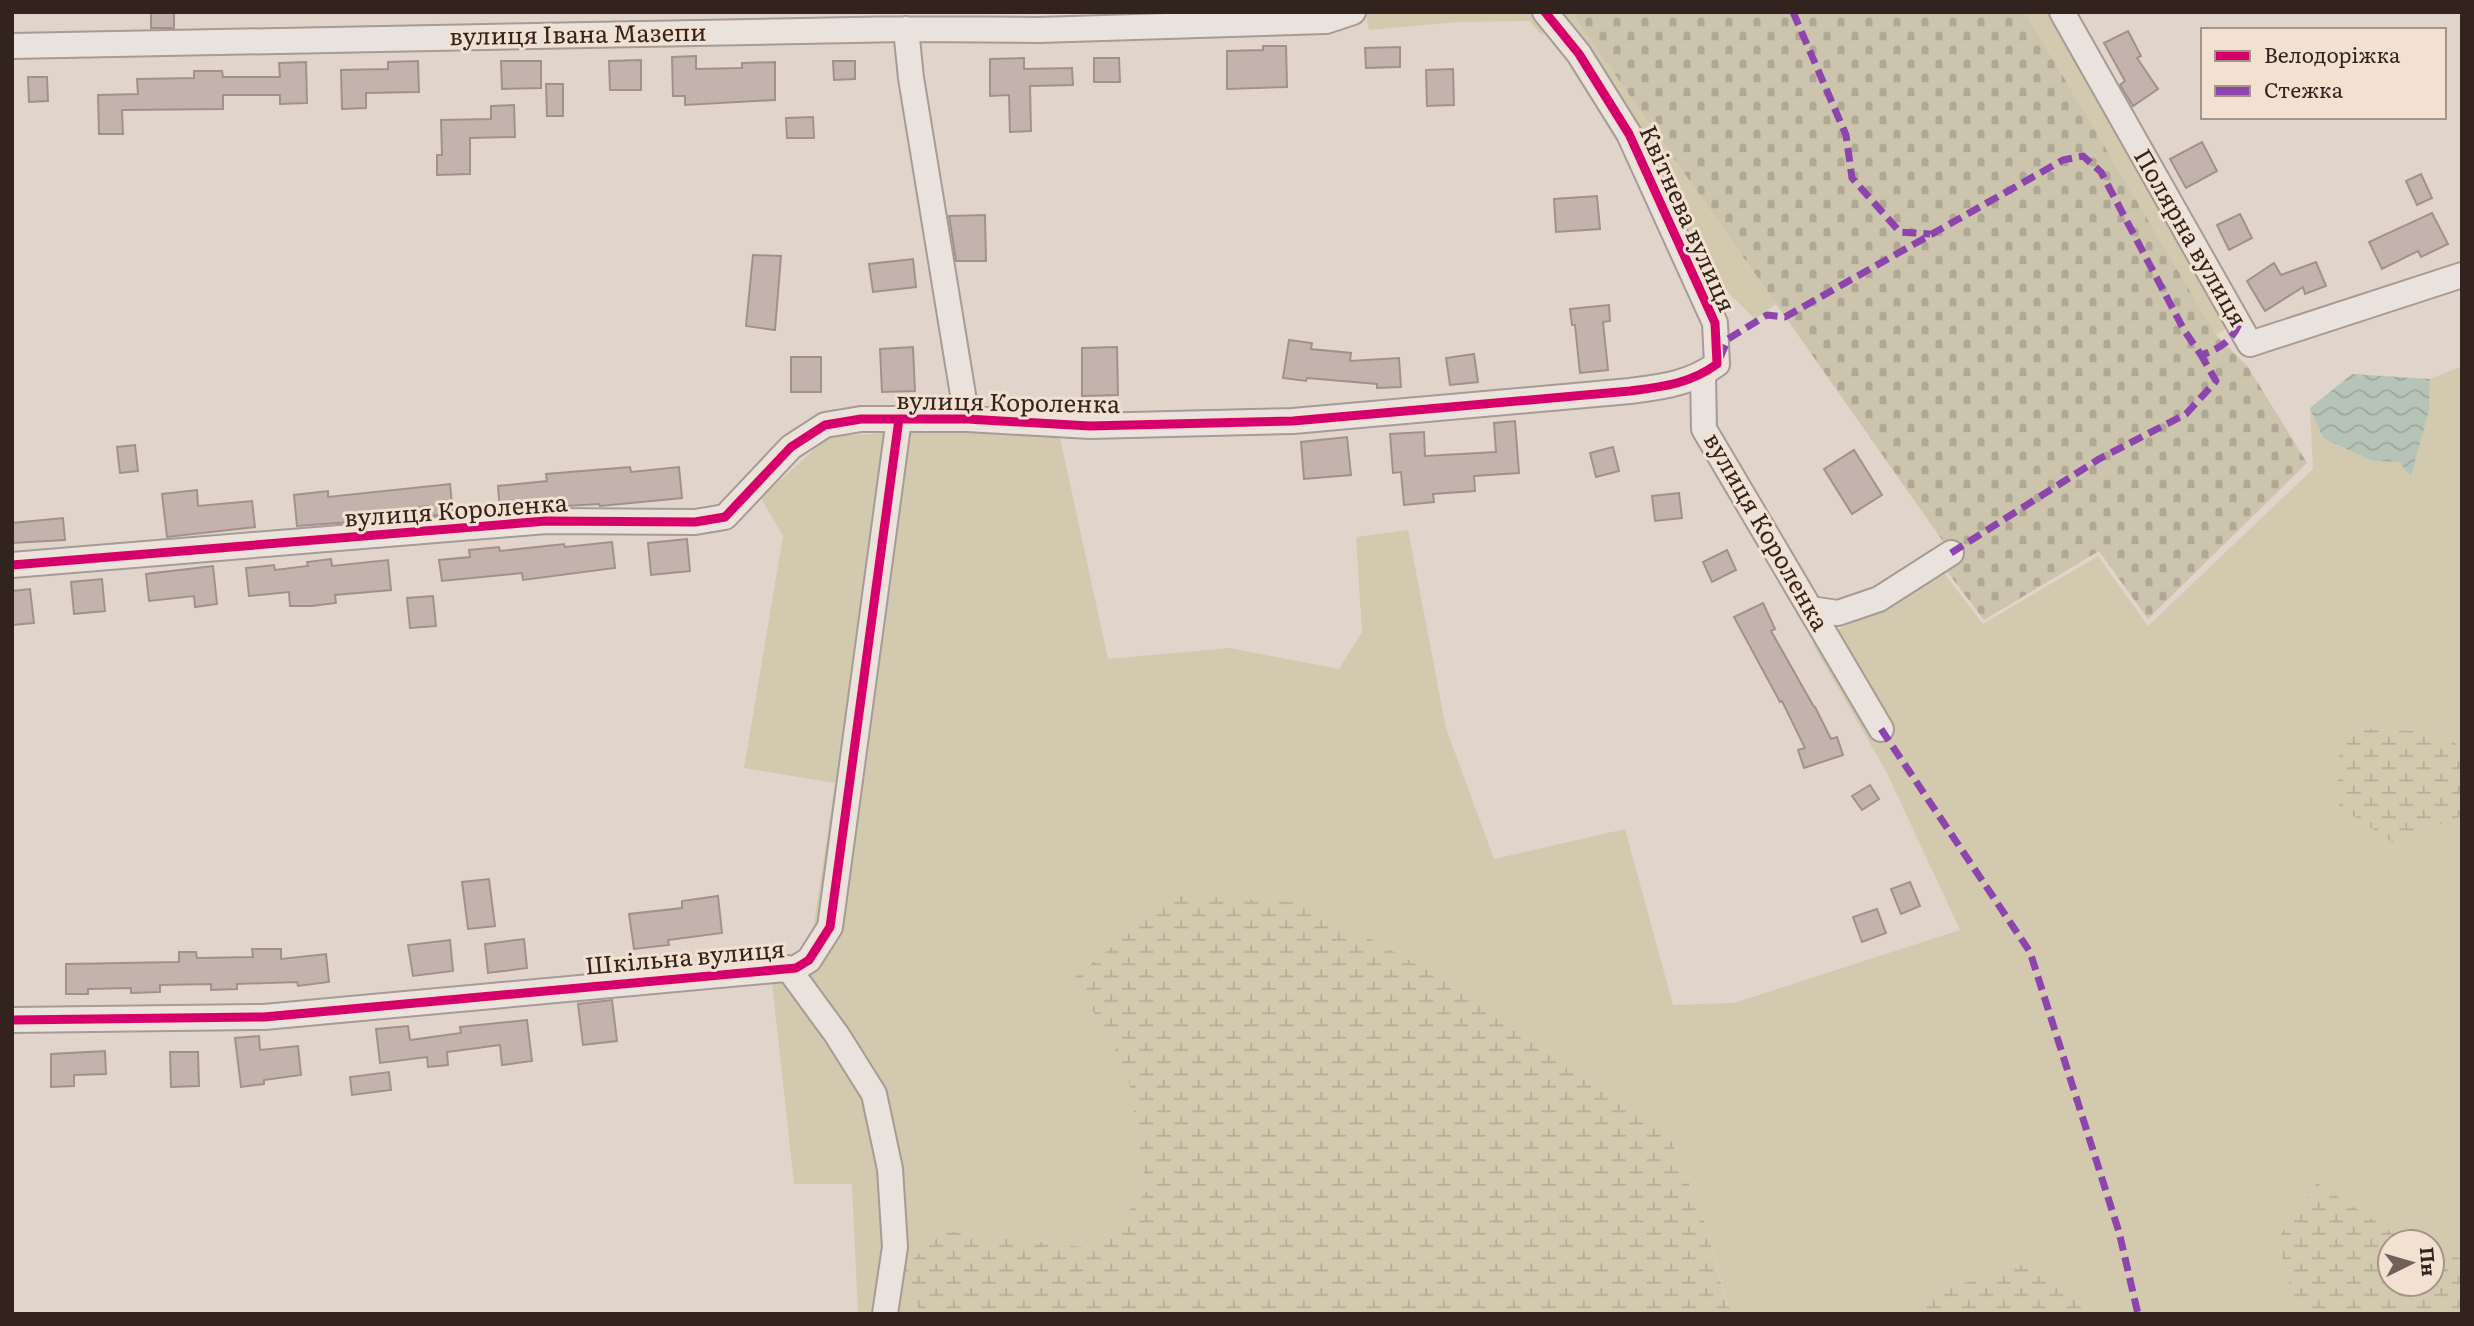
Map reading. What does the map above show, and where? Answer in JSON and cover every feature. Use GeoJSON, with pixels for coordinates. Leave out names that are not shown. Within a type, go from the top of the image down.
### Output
{"type":"FeatureCollection","features":[{"type":"Feature","properties":{"kind":"street","name":"вулиця Івана Мазепи"},"geometry":{"type":"LineString","coordinates":[[12,46],[906,29],[1040,30],[1313,22],[1326,21],[1353,12]]}},
{"type":"Feature","properties":{"kind":"street","name":"Квітнева вулиця"},"geometry":{"type":"LineString","coordinates":[[1545,12],[1579,54],[1629,134],[1715,323],[1717,364],[1703,375]]}},
{"type":"Feature","properties":{"kind":"street","name":"Полярна вулиця"},"geometry":{"type":"LineString","coordinates":[[2062,12],[2250,344],[2462,275]]}},
{"type":"Feature","properties":{"kind":"street"},"geometry":{"type":"LineString","coordinates":[[906,29],[911,78],[967,419]]}},
{"type":"Feature","properties":{"kind":"street","name":"вулиця Короленка"},"geometry":{"type":"LineString","coordinates":[[12,565],[546,520],[695,522],[725,517],[790,447],[825,425],[861,419],[967,419],[1090,426],[1293,421],[1671,386],[1703,375],[1704,429],[1881,729]]}},
{"type":"Feature","properties":{"kind":"street","name":"Шкільна вулиця"},"geometry":{"type":"LineString","coordinates":[[12,1020],[264,1017],[796,968],[809,960],[830,926],[899,419]]}},
{"type":"Feature","properties":{"kind":"street"},"geometry":{"type":"LineString","coordinates":[[1810,608],[1838,613],[1879,599],[1951,553]]}},
{"type":"Feature","properties":{"kind":"street"},"geometry":{"type":"LineString","coordinates":[[788,968],[837,1035],[874,1094],[890,1169],[895,1247],[885,1314]]}},
{"type":"Feature","properties":{"kind":"green space"},"geometry":{"type":"Polygon","coordinates":[[[1370,12],[1536,12],[1549,27],[1542,35],[1529,21],[1458,22],[1369,30],[1366,15],[1370,12]]]}},
{"type":"Feature","properties":{"kind":"green space"},"geometry":{"type":"Polygon","coordinates":[[[1552,12],[1571,12],[1776,304],[1755,319],[1702,267],[1552,12]]]}},
{"type":"Feature","properties":{"kind":"green space"},"geometry":{"type":"Polygon","coordinates":[[[1571,12],[2025,12],[2216,335],[2248,367],[2307,463],[2148,619],[2099,551],[1984,620],[1943,566],[1954,557],[1571,12]]]}},
{"type":"Feature","properties":{"kind":"green space"},"geometry":{"type":"Polygon","coordinates":[[[2025,12],[2049,12],[2162,198],[2233,324],[2216,335],[2025,12]]]}},
{"type":"Feature","properties":{"kind":"green space"},"geometry":{"type":"Polygon","coordinates":[[[2462,366],[2462,771],[2453,733],[2349,728],[2392,842],[2462,816],[2462,1259],[2446,1253],[2446,1228],[2384,1228],[2317,1183],[2277,1240],[2297,1308],[2289,1314],[2094,1314],[2076,1299],[2018,1264],[1925,1297],[1899,1314],[1741,1314],[1728,1307],[1706,1226],[1671,1140],[1074,978],[1127,1071],[1147,1191],[1093,1248],[945,1231],[894,1275],[923,1314],[858,1314],[852,1184],[794,1184],[771,973],[809,957],[835,783],[744,768],[783,536],[761,498],[829,436],[887,433],[1059,433],[1108,659],[1229,648],[1339,669],[1362,632],[1356,537],[1408,530],[1446,728],[1494,859],[1625,829],[1673,1005],[1734,1003],[1960,930],[1886,771],[1812,643],[1892,602],[1940,568],[1983,624],[2098,556],[2148,626],[2313,469],[2310,408],[2323,438],[2372,461],[2399,462],[2429,410],[2430,379],[2462,366]]]}},
{"type":"Feature","properties":{"kind":"green space"},"geometry":{"type":"Polygon","coordinates":[[[2349,728],[2453,733],[2462,771],[2462,816],[2392,842],[2339,806],[2337,761],[2349,728]]]}},
{"type":"Feature","properties":{"kind":"green space"},"geometry":{"type":"Polygon","coordinates":[[[1176,895],[1305,903],[1485,1002],[1671,1140],[1706,1226],[1727,1306],[1741,1314],[923,1314],[894,1275],[945,1231],[1093,1248],[1147,1191],[1127,1071],[1074,978],[1176,895]]]}},
{"type":"Feature","properties":{"kind":"green space"},"geometry":{"type":"Polygon","coordinates":[[[2317,1183],[2385,1228],[2376,1228],[2376,1298],[2446,1298],[2446,1253],[2462,1259],[2462,1314],[2289,1314],[2296,1307],[2277,1240],[2317,1183]]]}},
{"type":"Feature","properties":{"kind":"green space"},"geometry":{"type":"Polygon","coordinates":[[[2019,1264],[2076,1299],[2094,1314],[1899,1314],[1925,1297],[2019,1264]]]}},
{"type":"Feature","properties":{"kind":"water"},"geometry":{"type":"Polygon","coordinates":[[[2352,374],[2430,379],[2429,410],[2411,476],[2399,462],[2372,461],[2323,438],[2310,408],[2352,374]]]}},
{"type":"Feature","properties":{"kind":"building"},"geometry":{"type":"Polygon","coordinates":[[[151,12],[174,12],[174,28],[151,28],[151,12]]]}},
{"type":"Feature","properties":{"kind":"building"},"geometry":{"type":"Polygon","coordinates":[[[2128,31],[2141,56],[2137,58],[2158,89],[2133,106],[2120,85],[2125,81],[2104,43],[2128,31]]]}},
{"type":"Feature","properties":{"kind":"building"},"geometry":{"type":"Polygon","coordinates":[[[1263,46],[1286,46],[1287,87],[1227,89],[1227,51],[1263,50],[1263,46]]]}},
{"type":"Feature","properties":{"kind":"building"},"geometry":{"type":"Polygon","coordinates":[[[1400,47],[1400,67],[1366,68],[1365,48],[1400,47]]]}},
{"type":"Feature","properties":{"kind":"building"},"geometry":{"type":"Polygon","coordinates":[[[696,56],[696,69],[742,68],[742,63],[775,62],[775,100],[685,105],[685,96],[673,96],[672,57],[696,56]]]}},
{"type":"Feature","properties":{"kind":"building"},"geometry":{"type":"Polygon","coordinates":[[[1024,58],[1024,69],[1072,68],[1073,85],[1030,86],[1031,131],[1010,132],[1009,95],[990,96],[990,59],[1024,58]]]}},
{"type":"Feature","properties":{"kind":"building"},"geometry":{"type":"Polygon","coordinates":[[[1094,58],[1119,58],[1120,82],[1094,82],[1094,58]]]}},
{"type":"Feature","properties":{"kind":"building"},"geometry":{"type":"Polygon","coordinates":[[[641,60],[641,90],[610,90],[609,61],[641,60]]]}},
{"type":"Feature","properties":{"kind":"building"},"geometry":{"type":"Polygon","coordinates":[[[418,61],[419,92],[366,93],[366,108],[342,109],[341,70],[388,69],[388,62],[418,61]]]}},
{"type":"Feature","properties":{"kind":"building"},"geometry":{"type":"Polygon","coordinates":[[[501,61],[541,61],[541,88],[502,89],[501,61]]]}},
{"type":"Feature","properties":{"kind":"building"},"geometry":{"type":"Polygon","coordinates":[[[833,61],[855,61],[855,79],[834,80],[833,61]]]}},
{"type":"Feature","properties":{"kind":"building"},"geometry":{"type":"Polygon","coordinates":[[[306,62],[307,103],[280,104],[280,95],[223,95],[223,109],[122,110],[123,134],[99,134],[98,95],[138,94],[137,79],[194,78],[194,71],[222,71],[223,77],[280,77],[279,63],[306,62]]]}},
{"type":"Feature","properties":{"kind":"building"},"geometry":{"type":"Polygon","coordinates":[[[1453,69],[1454,105],[1427,106],[1426,70],[1453,69]]]}},
{"type":"Feature","properties":{"kind":"building"},"geometry":{"type":"Polygon","coordinates":[[[28,77],[47,77],[48,101],[29,102],[28,77]]]}},
{"type":"Feature","properties":{"kind":"building"},"geometry":{"type":"Polygon","coordinates":[[[546,84],[563,84],[563,116],[547,116],[546,84]]]}},
{"type":"Feature","properties":{"kind":"building"},"geometry":{"type":"Polygon","coordinates":[[[514,105],[515,137],[470,138],[470,174],[437,175],[437,155],[442,155],[441,120],[491,119],[491,106],[514,105]]]}},
{"type":"Feature","properties":{"kind":"building"},"geometry":{"type":"Polygon","coordinates":[[[813,117],[814,138],[787,138],[786,118],[813,117]]]}},
{"type":"Feature","properties":{"kind":"building"},"geometry":{"type":"Polygon","coordinates":[[[2202,142],[2217,171],[2186,188],[2170,159],[2202,142]]]}},
{"type":"Feature","properties":{"kind":"building"},"geometry":{"type":"Polygon","coordinates":[[[2421,174],[2432,198],[2417,205],[2406,181],[2421,174]]]}},
{"type":"Feature","properties":{"kind":"building"},"geometry":{"type":"Polygon","coordinates":[[[1597,196],[1600,229],[1556,232],[1554,199],[1597,196]]]}},
{"type":"Feature","properties":{"kind":"building"},"geometry":{"type":"Polygon","coordinates":[[[2432,213],[2448,244],[2421,257],[2418,251],[2382,269],[2369,242],[2432,213]]]}},
{"type":"Feature","properties":{"kind":"building"},"geometry":{"type":"Polygon","coordinates":[[[2240,214],[2252,238],[2229,250],[2217,225],[2240,214]]]}},
{"type":"Feature","properties":{"kind":"building"},"geometry":{"type":"Polygon","coordinates":[[[985,215],[986,261],[956,261],[949,216],[985,215]]]}},
{"type":"Feature","properties":{"kind":"building"},"geometry":{"type":"Polygon","coordinates":[[[753,255],[781,256],[775,330],[746,326],[753,255]]]}},
{"type":"Feature","properties":{"kind":"building"},"geometry":{"type":"Polygon","coordinates":[[[913,259],[916,287],[873,292],[869,264],[913,259]]]}},
{"type":"Feature","properties":{"kind":"building"},"geometry":{"type":"Polygon","coordinates":[[[2316,262],[2326,286],[2305,294],[2303,287],[2265,311],[2247,281],[2274,263],[2281,275],[2316,262]]]}},
{"type":"Feature","properties":{"kind":"building"},"geometry":{"type":"Polygon","coordinates":[[[1609,305],[1610,321],[1603,322],[1608,370],[1580,373],[1575,325],[1572,325],[1570,309],[1609,305]]]}},
{"type":"Feature","properties":{"kind":"building"},"geometry":{"type":"Polygon","coordinates":[[[1289,340],[1312,343],[1311,349],[1351,353],[1350,361],[1399,358],[1401,387],[1377,388],[1377,384],[1283,378],[1289,340]]]}},
{"type":"Feature","properties":{"kind":"building"},"geometry":{"type":"Polygon","coordinates":[[[913,347],[915,391],[882,392],[880,349],[913,347]]]}},
{"type":"Feature","properties":{"kind":"building"},"geometry":{"type":"Polygon","coordinates":[[[1117,347],[1118,395],[1082,396],[1082,348],[1117,347]]]}},
{"type":"Feature","properties":{"kind":"building"},"geometry":{"type":"Polygon","coordinates":[[[1474,354],[1478,382],[1450,385],[1446,358],[1474,354]]]}},
{"type":"Feature","properties":{"kind":"building"},"geometry":{"type":"Polygon","coordinates":[[[791,357],[821,357],[821,392],[791,392],[791,357]]]}},
{"type":"Feature","properties":{"kind":"building"},"geometry":{"type":"Polygon","coordinates":[[[1515,421],[1519,473],[1474,476],[1475,491],[1433,494],[1434,502],[1404,505],[1401,472],[1393,473],[1390,434],[1424,432],[1425,456],[1496,452],[1494,423],[1515,421]]]}},
{"type":"Feature","properties":{"kind":"building"},"geometry":{"type":"Polygon","coordinates":[[[1347,437],[1351,475],[1304,479],[1301,442],[1347,437]]]}},
{"type":"Feature","properties":{"kind":"building"},"geometry":{"type":"Polygon","coordinates":[[[135,445],[138,471],[120,473],[117,447],[135,445]]]}},
{"type":"Feature","properties":{"kind":"building"},"geometry":{"type":"Polygon","coordinates":[[[1613,447],[1619,471],[1596,477],[1590,453],[1613,447]]]}},
{"type":"Feature","properties":{"kind":"building"},"geometry":{"type":"Polygon","coordinates":[[[1854,450],[1882,495],[1852,514],[1824,469],[1854,450]]]}},
{"type":"Feature","properties":{"kind":"building"},"geometry":{"type":"Polygon","coordinates":[[[630,467],[631,472],[679,467],[682,498],[600,506],[500,510],[498,486],[547,481],[546,474],[630,467]]]}},
{"type":"Feature","properties":{"kind":"building"},"geometry":{"type":"Polygon","coordinates":[[[450,484],[453,514],[429,516],[428,506],[378,512],[379,520],[297,526],[294,495],[328,491],[328,497],[450,484]]]}},
{"type":"Feature","properties":{"kind":"building"},"geometry":{"type":"Polygon","coordinates":[[[197,490],[198,506],[252,501],[255,527],[167,537],[162,494],[197,490]]]}},
{"type":"Feature","properties":{"kind":"building"},"geometry":{"type":"Polygon","coordinates":[[[1679,493],[1682,518],[1655,521],[1652,496],[1679,493]]]}},
{"type":"Feature","properties":{"kind":"building"},"geometry":{"type":"Polygon","coordinates":[[[63,518],[65,540],[12,543],[12,523],[63,518]]]}},
{"type":"Feature","properties":{"kind":"building"},"geometry":{"type":"Polygon","coordinates":[[[687,539],[690,571],[651,575],[648,543],[687,539]]]}},
{"type":"Feature","properties":{"kind":"building"},"geometry":{"type":"Polygon","coordinates":[[[612,542],[615,568],[523,580],[522,573],[442,581],[439,560],[470,557],[469,550],[499,547],[500,551],[612,542]]]}},
{"type":"Feature","properties":{"kind":"building"},"geometry":{"type":"Polygon","coordinates":[[[1727,550],[1736,570],[1712,582],[1703,562],[1727,550]]]}},
{"type":"Feature","properties":{"kind":"building"},"geometry":{"type":"Polygon","coordinates":[[[331,559],[332,566],[388,560],[391,590],[335,595],[336,603],[312,606],[290,606],[289,592],[249,596],[246,568],[274,565],[275,570],[308,566],[307,562],[331,559]]]}},
{"type":"Feature","properties":{"kind":"building"},"geometry":{"type":"Polygon","coordinates":[[[213,566],[217,604],[195,607],[194,596],[149,601],[146,574],[213,566]]]}},
{"type":"Feature","properties":{"kind":"building"},"geometry":{"type":"Polygon","coordinates":[[[102,579],[105,611],[74,614],[71,582],[102,579]]]}},
{"type":"Feature","properties":{"kind":"building"},"geometry":{"type":"Polygon","coordinates":[[[30,589],[34,623],[12,625],[12,591],[30,589]]]}},
{"type":"Feature","properties":{"kind":"building"},"geometry":{"type":"Polygon","coordinates":[[[433,596],[436,626],[410,628],[407,598],[433,596]]]}},
{"type":"Feature","properties":{"kind":"building"},"geometry":{"type":"Polygon","coordinates":[[[1763,603],[1775,629],[1771,631],[1831,739],[1837,737],[1843,755],[1804,768],[1798,750],[1805,748],[1782,701],[1780,702],[1734,617],[1763,603]]]}},
{"type":"Feature","properties":{"kind":"building"},"geometry":{"type":"Polygon","coordinates":[[[1870,785],[1879,799],[1862,810],[1852,796],[1870,785]]]}},
{"type":"Feature","properties":{"kind":"building"},"geometry":{"type":"Polygon","coordinates":[[[489,879],[495,926],[468,929],[462,882],[489,879]]]}},
{"type":"Feature","properties":{"kind":"building"},"geometry":{"type":"Polygon","coordinates":[[[1910,882],[1920,906],[1901,914],[1891,889],[1910,882]]]}},
{"type":"Feature","properties":{"kind":"building"},"geometry":{"type":"Polygon","coordinates":[[[718,896],[722,933],[668,940],[669,945],[634,949],[629,914],[682,908],[682,901],[718,896]]]}},
{"type":"Feature","properties":{"kind":"building"},"geometry":{"type":"Polygon","coordinates":[[[1877,909],[1886,933],[1862,942],[1853,917],[1877,909]]]}},
{"type":"Feature","properties":{"kind":"building"},"geometry":{"type":"Polygon","coordinates":[[[524,939],[527,968],[488,973],[485,944],[524,939]]]}},
{"type":"Feature","properties":{"kind":"building"},"geometry":{"type":"Polygon","coordinates":[[[450,940],[453,971],[413,976],[408,945],[450,940]]]}},
{"type":"Feature","properties":{"kind":"building"},"geometry":{"type":"Polygon","coordinates":[[[252,949],[281,949],[281,959],[326,954],[329,982],[298,986],[297,982],[237,984],[237,989],[211,990],[211,984],[160,985],[160,992],[131,993],[131,988],[88,989],[88,994],[66,994],[66,964],[179,962],[179,952],[196,952],[197,958],[253,957],[252,949]]]}},
{"type":"Feature","properties":{"kind":"building"},"geometry":{"type":"Polygon","coordinates":[[[612,1000],[617,1041],[583,1045],[578,1004],[612,1000]]]}},
{"type":"Feature","properties":{"kind":"building"},"geometry":{"type":"Polygon","coordinates":[[[527,1020],[532,1061],[502,1065],[500,1045],[447,1052],[448,1065],[428,1067],[427,1057],[380,1063],[376,1029],[408,1026],[410,1040],[461,1033],[460,1027],[527,1020]]]}},
{"type":"Feature","properties":{"kind":"building"},"geometry":{"type":"Polygon","coordinates":[[[259,1036],[260,1050],[298,1046],[301,1075],[264,1080],[264,1084],[241,1087],[235,1038],[259,1036]]]}},
{"type":"Feature","properties":{"kind":"building"},"geometry":{"type":"Polygon","coordinates":[[[105,1051],[106,1074],[74,1075],[74,1086],[51,1087],[51,1054],[105,1051]]]}},
{"type":"Feature","properties":{"kind":"building"},"geometry":{"type":"Polygon","coordinates":[[[170,1052],[198,1052],[199,1086],[171,1087],[170,1052]]]}},
{"type":"Feature","properties":{"kind":"building"},"geometry":{"type":"Polygon","coordinates":[[[389,1072],[391,1090],[352,1095],[350,1077],[389,1072]]]}},
{"type":"Feature","properties":{"kind":"marked path"},"geometry":{"type":"LineString","coordinates":[[1793,12],[1846,135],[1852,178],[1900,232],[1930,234]]}},
{"type":"Feature","properties":{"kind":"marked path"},"geometry":{"type":"LineString","coordinates":[[1720,358],[1728,339],[1767,315],[1785,317],[2063,160],[2083,156],[2101,172],[2184,330],[2201,355],[2224,344],[2239,324]]}},
{"type":"Feature","properties":{"kind":"marked path"},"geometry":{"type":"LineString","coordinates":[[1951,553],[2099,459],[2186,414],[2216,381],[2201,355]]}},
{"type":"Feature","properties":{"kind":"marked path"},"geometry":{"type":"LineString","coordinates":[[1881,729],[2030,952],[2119,1232],[2138,1314]]}},
{"type":"Feature","properties":{"kind":"cycle path"},"geometry":{"type":"LineString","coordinates":[[12,565],[546,521],[695,522],[725,517],[791,447],[825,425],[861,419],[967,419],[1090,426],[1293,421],[1630,391],[1686,380],[1717,364],[1715,323],[1629,134],[1579,54],[1545,12]]}},
{"type":"Feature","properties":{"kind":"cycle path"},"geometry":{"type":"LineString","coordinates":[[12,1020],[264,1017],[796,968],[809,960],[830,927],[899,419]]}}]}
